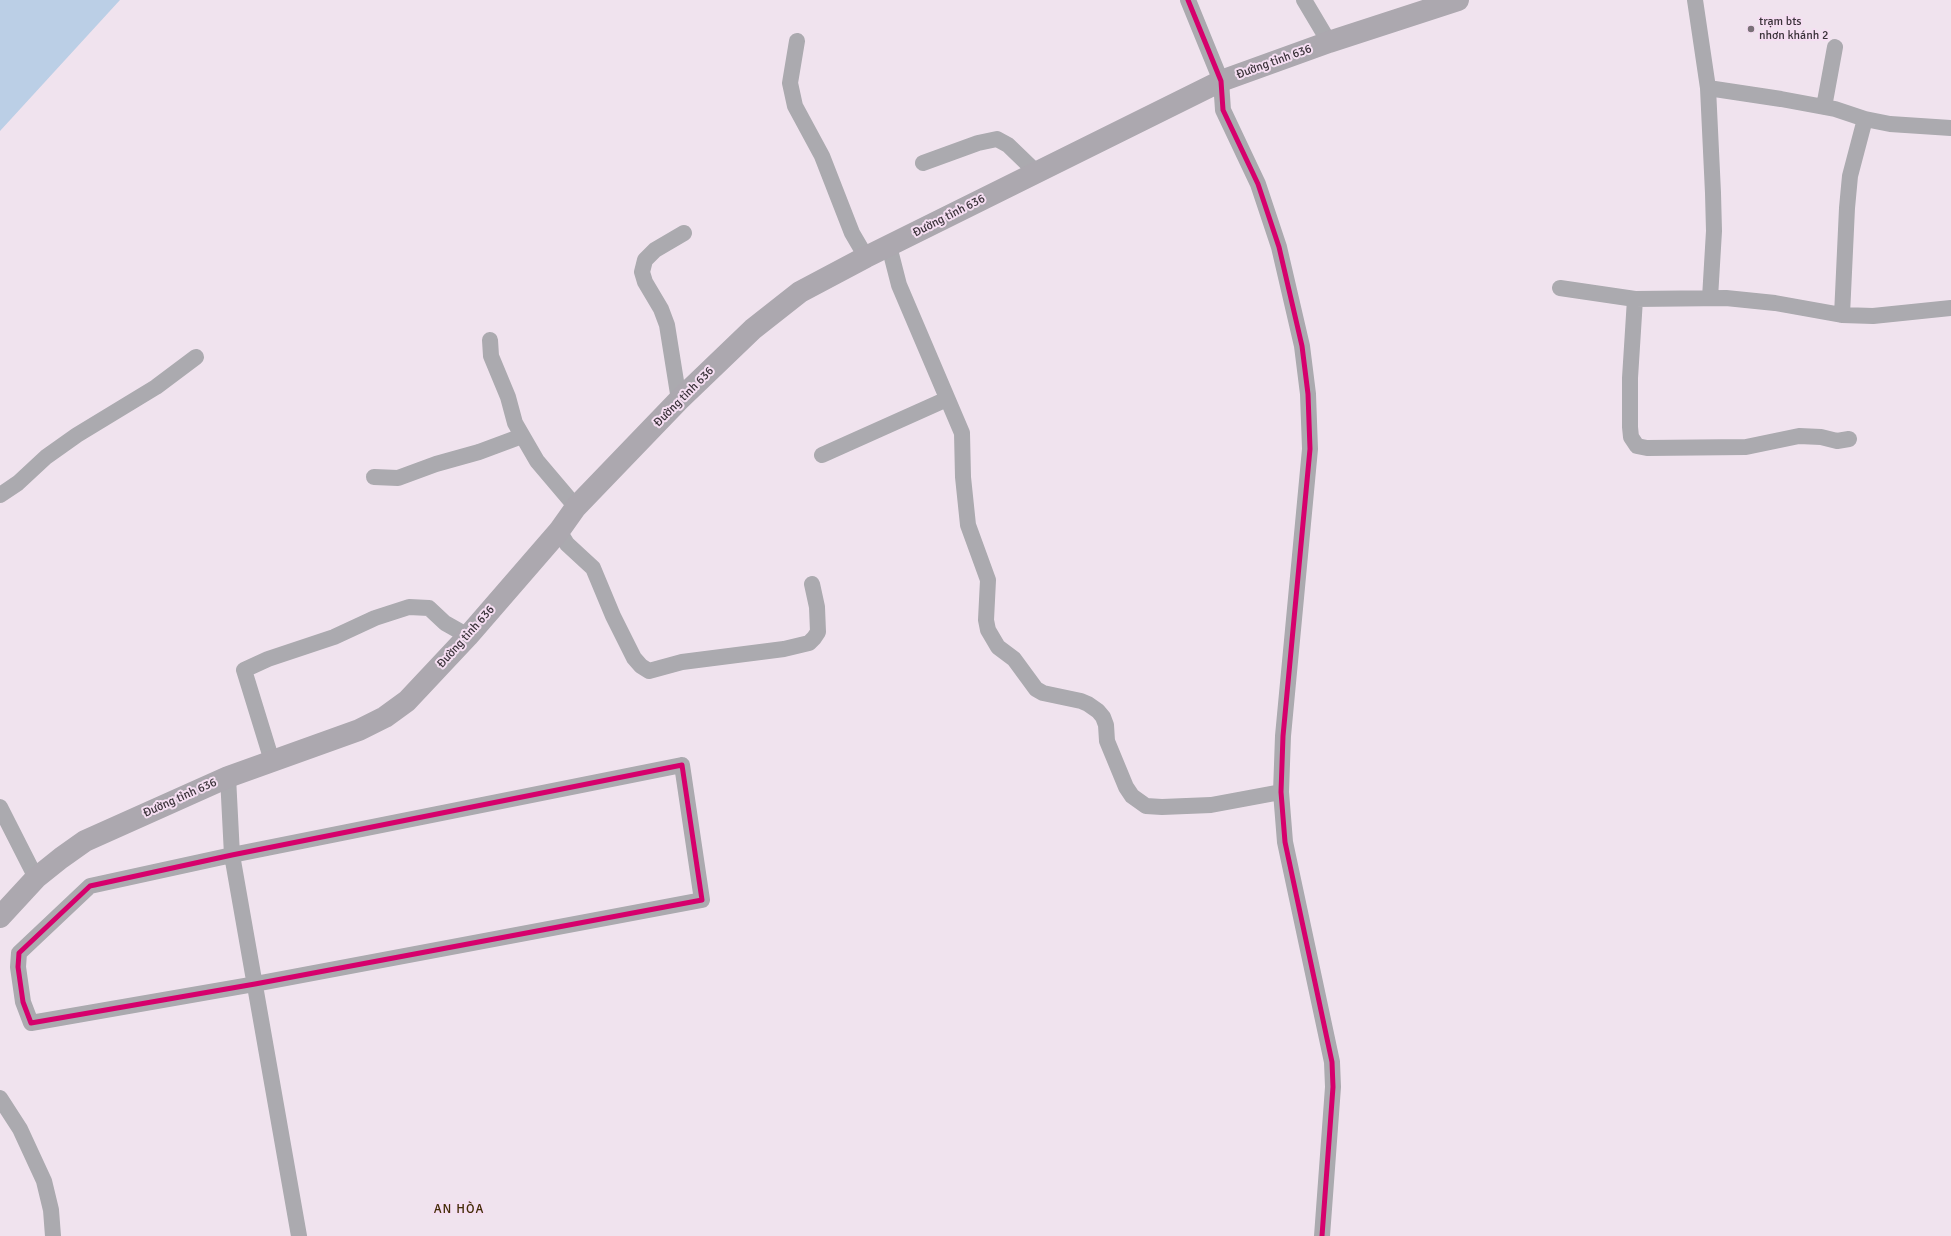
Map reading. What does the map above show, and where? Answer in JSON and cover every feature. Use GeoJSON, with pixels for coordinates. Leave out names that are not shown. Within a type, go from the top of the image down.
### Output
{"type":"FeatureCollection","features":[{"type":"Feature","properties":{"kind":"main road","name":"Đường tỉnh 636"},"geometry":{"type":"LineString","coordinates":[[0,917],[36,878],[85,841],[228,777],[359,730],[385,717],[407,701],[468,636],[559,531],[576,507],[679,400],[753,329],[800,292],[866,257],[1221,81],[1329,42],[1458,0]]}},
{"type":"Feature","properties":{"kind":"street"},"geometry":{"type":"LineString","coordinates":[[1188,0],[1221,81],[1223,110],[1258,184],[1282,257],[1302,346],[1308,394],[1310,449],[1283,736],[1281,792],[1286,842],[1332,1062],[1333,1087],[1322,1236]]}},
{"type":"Feature","properties":{"kind":"street"},"geometry":{"type":"LineString","coordinates":[[1304,0],[1329,42]]}},
{"type":"Feature","properties":{"kind":"street"},"geometry":{"type":"LineString","coordinates":[[1695,0],[1697,24],[1708,88],[1714,231],[1710,298]]}},
{"type":"Feature","properties":{"kind":"street"},"geometry":{"type":"LineString","coordinates":[[797,41],[790,83],[795,106],[822,156],[852,233],[866,257]]}},
{"type":"Feature","properties":{"kind":"street"},"geometry":{"type":"LineString","coordinates":[[1824,107],[1835,47]]}},
{"type":"Feature","properties":{"kind":"street"},"geometry":{"type":"LineString","coordinates":[[1708,88],[1824,107],[1865,119],[1890,124],[1951,128]]}},
{"type":"Feature","properties":{"kind":"street"},"geometry":{"type":"LineString","coordinates":[[1842,315],[1850,176],[1865,119]]}},
{"type":"Feature","properties":{"kind":"street"},"geometry":{"type":"LineString","coordinates":[[923,163],[978,143],[997,139],[1008,145],[1036,172]]}},
{"type":"Feature","properties":{"kind":"street"},"geometry":{"type":"LineString","coordinates":[[679,400],[667,325],[661,309],[645,282],[642,272],[646,260],[655,250],[684,233]]}},
{"type":"Feature","properties":{"kind":"street"},"geometry":{"type":"LineString","coordinates":[[889,246],[899,285],[962,433],[963,477],[968,525],[988,580],[986,620],[988,630],[998,647],[1014,659],[1036,689],[1044,693],[1084,703],[1098,711],[1103,717],[1106,725],[1107,741],[1126,788],[1132,796],[1146,806],[1162,807],[1211,805],[1281,792]]}},
{"type":"Feature","properties":{"kind":"street"},"geometry":{"type":"LineString","coordinates":[[1560,288],[1635,299],[1710,298],[1775,303],[1842,315],[1873,316],[1951,308]]}},
{"type":"Feature","properties":{"kind":"street"},"geometry":{"type":"LineString","coordinates":[[1635,299],[1630,378],[1630,427],[1631,437],[1636,446],[1647,448],[1746,447],[1799,436],[1821,437],[1837,441],[1850,439]]}},
{"type":"Feature","properties":{"kind":"street"},"geometry":{"type":"LineString","coordinates":[[490,340],[492,356],[508,396],[515,423],[537,461],[576,507]]}},
{"type":"Feature","properties":{"kind":"street"},"geometry":{"type":"LineString","coordinates":[[0,495],[78,435],[116,410],[156,387],[196,357]]}},
{"type":"Feature","properties":{"kind":"street"},"geometry":{"type":"LineString","coordinates":[[822,455],[947,399]]}},
{"type":"Feature","properties":{"kind":"street"},"geometry":{"type":"LineString","coordinates":[[374,477],[398,478],[436,464],[479,452],[522,436]]}},
{"type":"Feature","properties":{"kind":"street"},"geometry":{"type":"LineString","coordinates":[[559,531],[567,544],[593,568],[613,616],[634,658],[641,666],[649,670],[682,662],[784,649],[809,643],[818,632],[817,607],[812,584]]}},
{"type":"Feature","properties":{"kind":"street"},"geometry":{"type":"LineString","coordinates":[[272,761],[244,670],[268,659],[334,638],[375,618],[409,607],[429,608],[444,623],[468,636]]}},
{"type":"Feature","properties":{"kind":"street"},"geometry":{"type":"LineString","coordinates":[[682,765],[702,900],[255,984],[31,1023],[23,1002],[18,967],[19,953],[90,886],[232,855],[682,765]]}},
{"type":"Feature","properties":{"kind":"street"},"geometry":{"type":"LineString","coordinates":[[228,777],[232,855],[299,1236]]}},
{"type":"Feature","properties":{"kind":"street"},"geometry":{"type":"LineString","coordinates":[[0,807],[36,878]]}},
{"type":"Feature","properties":{"kind":"street"},"geometry":{"type":"LineString","coordinates":[[0,1098],[20,1129],[44,1181],[50,1210],[53,1236]]}},
{"type":"Feature","properties":{"kind":"water"},"geometry":{"type":"Polygon","coordinates":[[[0,0],[120,0],[0,131],[0,0]]]}},
{"type":"Feature","properties":{"kind":"cycle path"},"geometry":{"type":"LineString","coordinates":[[1188,0],[1221,81],[1223,110],[1258,184],[1279,247],[1302,346],[1308,394],[1310,449],[1283,736],[1281,792],[1285,842],[1332,1062],[1333,1087],[1322,1236]]}},
{"type":"Feature","properties":{"kind":"cycle path"},"geometry":{"type":"LineString","coordinates":[[682,765],[702,900],[255,984],[31,1023],[23,1002],[18,967],[19,953],[90,886],[232,855],[682,765]]}},
{"type":"Feature","properties":{"kind":"place","name":"trạm bts nhơn khánh 2"},"geometry":{"type":"Point","coordinates":[1751,29]}},
{"type":"Feature","properties":{"kind":"district","name":"AN HÒA"},"geometry":{"type":"Point","coordinates":[459,1210]}}]}
